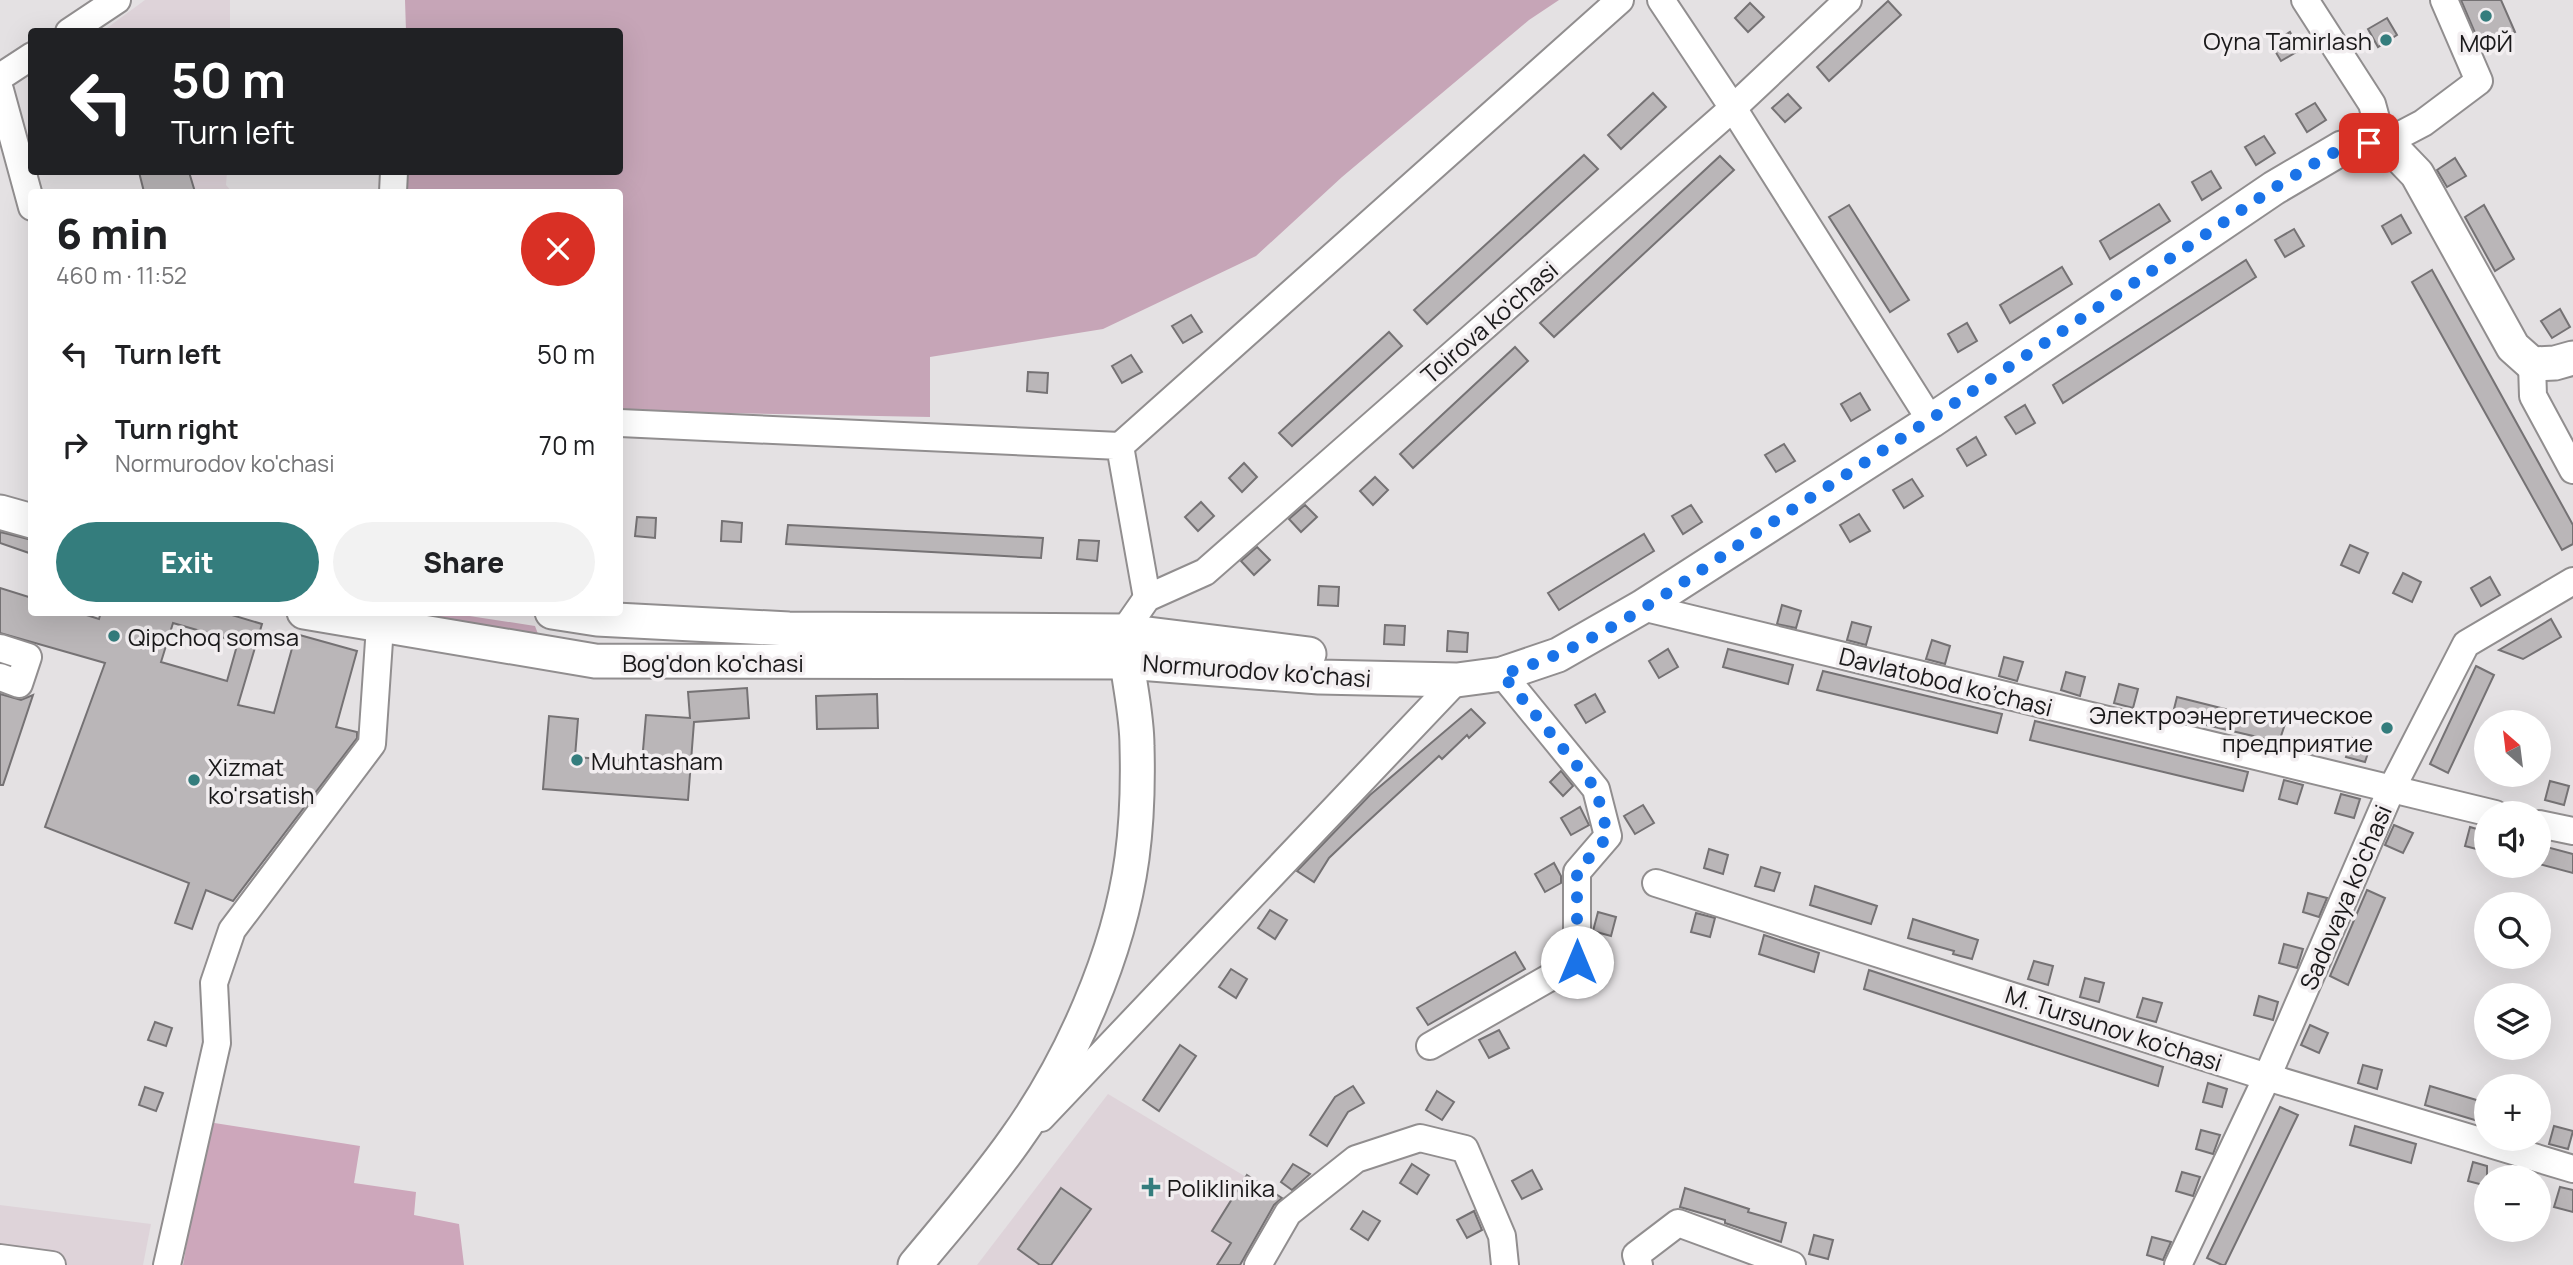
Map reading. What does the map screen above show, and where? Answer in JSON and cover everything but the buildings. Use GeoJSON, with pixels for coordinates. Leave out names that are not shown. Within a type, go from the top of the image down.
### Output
{"type":"FeatureCollection","features":[{"type":"Feature","properties":{"kind":"main road","name":"Normurodov ko'chasi"},"geometry":{"type":"LineString","coordinates":[[915,1265],[998,1162],[1046,1092],[1072,1042],[1102,966],[1126,886],[1135,830],[1137,746],[1125,647],[1312,654],[1388,678],[1457,680],[1502,674],[1558,655],[1642,607],[1931,421],[2274,188],[2342,148],[2369,143],[2383,144]]}},
{"type":"Feature","properties":{"kind":"main road"},"geometry":{"type":"LineString","coordinates":[[2383,144],[2402,156],[2417,174],[2500,328],[2513,347],[2532,364],[2555,363],[2573,358]]}},
{"type":"Feature","properties":{"kind":"main road"},"geometry":{"type":"LineString","coordinates":[[0,512],[28,520]]}},
{"type":"Feature","properties":{"kind":"main road","name":"Bog'don ko'chasi"},"geometry":{"type":"LineString","coordinates":[[326,616],[595,662],[1125,647]]}},
{"type":"Feature","properties":{"kind":"main road","name":"Bog'don ko'chasi"},"geometry":{"type":"LineString","coordinates":[[578,616],[1125,647]]}},
{"type":"Feature","properties":{"kind":"main road"},"geometry":{"type":"LineString","coordinates":[[595,662],[585,658],[577,640],[579,630],[587,622],[597,619]]}},
{"type":"Feature","properties":{"kind":"street"},"geometry":{"type":"LineString","coordinates":[[75,28],[117,0]]}},
{"type":"Feature","properties":{"kind":"street"},"geometry":{"type":"LineString","coordinates":[[623,423],[1120,446],[1620,0]]}},
{"type":"Feature","properties":{"kind":"street"},"geometry":{"type":"LineString","coordinates":[[1661,0],[1733,108],[1931,421]]}},
{"type":"Feature","properties":{"kind":"street","name":"Toirova ko'chasi"},"geometry":{"type":"LineString","coordinates":[[1147,598],[1205,572],[1733,108],[1848,0]]}},
{"type":"Feature","properties":{"kind":"street"},"geometry":{"type":"LineString","coordinates":[[2305,0],[2372,104],[2383,144],[2423,123],[2479,81],[2444,0]]}},
{"type":"Feature","properties":{"kind":"street"},"geometry":{"type":"LineString","coordinates":[[0,77],[28,59]]}},
{"type":"Feature","properties":{"kind":"street"},"geometry":{"type":"LineString","coordinates":[[2,105],[28,193]]}},
{"type":"Feature","properties":{"kind":"street"},"geometry":{"type":"LineString","coordinates":[[2532,364],[2533,396],[2573,470]]}},
{"type":"Feature","properties":{"kind":"street"},"geometry":{"type":"LineString","coordinates":[[1120,446],[1147,598],[1125,647]]}},
{"type":"Feature","properties":{"kind":"street","name":"Sadovaya ko'chasi"},"geometry":{"type":"LineString","coordinates":[[2178,1265],[2267,1077],[2390,790],[2466,644],[2573,581]]}},
{"type":"Feature","properties":{"kind":"street","name":"Davlatobod ko’chasi"},"geometry":{"type":"LineString","coordinates":[[1642,607],[2474,809]]}},
{"type":"Feature","properties":{"kind":"street"},"geometry":{"type":"LineString","coordinates":[[167,1265],[217,1043],[214,983],[232,930],[372,744],[380,626]]}},
{"type":"Feature","properties":{"kind":"street"},"geometry":{"type":"LineString","coordinates":[[0,648],[28,657],[19,684],[0,677]]}},
{"type":"Feature","properties":{"kind":"street"},"geometry":{"type":"LineString","coordinates":[[1430,1046],[1577,962],[1577,872],[1608,836],[1596,789],[1502,674]]}},
{"type":"Feature","properties":{"kind":"street"},"geometry":{"type":"LineString","coordinates":[[998,1162],[1457,680]]}},
{"type":"Feature","properties":{"kind":"street"},"geometry":{"type":"LineString","coordinates":[[2551,826],[2573,831]]}},
{"type":"Feature","properties":{"kind":"street","name":"M. Tursunov ko'chasi"},"geometry":{"type":"LineString","coordinates":[[1656,883],[2267,1077],[2573,1169]]}},
{"type":"Feature","properties":{"kind":"street"},"geometry":{"type":"LineString","coordinates":[[1258,1265],[1288,1213],[1356,1159],[1420,1138],[1465,1149],[1502,1236],[1505,1265]]}},
{"type":"Feature","properties":{"kind":"street"},"geometry":{"type":"LineString","coordinates":[[1639,1265],[1636,1255],[1678,1223],[1792,1265]]}},
{"type":"Feature","properties":{"kind":"street"},"geometry":{"type":"LineString","coordinates":[[0,1258],[52,1265]]}},
{"type":"Feature","properties":{"kind":"shaded area"},"geometry":{"type":"Polygon","coordinates":[[[145,0],[230,0],[230,28],[107,28],[145,0]]]}},
{"type":"Feature","properties":{"kind":"shaded area"},"geometry":{"type":"Polygon","coordinates":[[[405,0],[1559,0],[1529,20],[1342,177],[1256,256],[1103,329],[930,357],[930,417],[623,411],[623,189],[404,189],[403,175],[623,175],[623,28],[406,28],[405,0]]]}},
{"type":"Feature","properties":{"kind":"shaded area"},"geometry":{"type":"Polygon","coordinates":[[[140,175],[227,175],[226,185],[229,189],[143,189],[140,175]]]}},
{"type":"Feature","properties":{"kind":"shaded area"},"geometry":{"type":"Polygon","coordinates":[[[399,616],[470,616],[535,626],[538,634],[529,637],[399,616]]]}},
{"type":"Feature","properties":{"kind":"shaded area","name":"Poliklinika"},"geometry":{"type":"Polygon","coordinates":[[[1108,1094],[1283,1199],[1242,1265],[977,1265],[1108,1094]]]}},
{"type":"Feature","properties":{"kind":"shaded area"},"geometry":{"type":"Polygon","coordinates":[[[208,1122],[360,1146],[354,1183],[416,1192],[414,1215],[459,1224],[464,1265],[183,1265],[208,1122]]]}},
{"type":"Feature","properties":{"kind":"shaded area"},"geometry":{"type":"Polygon","coordinates":[[[0,1205],[151,1224],[143,1265],[0,1265],[0,1205]]]}},
{"type":"Feature","properties":{"kind":"place","name":"МФЙ"},"geometry":{"type":"Point","coordinates":[2486,16]}},
{"type":"Feature","properties":{"kind":"place","name":"Oyna Tamirlash"},"geometry":{"type":"Point","coordinates":[2386,40]}},
{"type":"Feature","properties":{"kind":"place","name":"Qipchoq somsa"},"geometry":{"type":"Point","coordinates":[114,636]}},
{"type":"Feature","properties":{"kind":"place","name":"Электроэнергетическое предприятие"},"geometry":{"type":"Point","coordinates":[2387,728]}},
{"type":"Feature","properties":{"kind":"place","name":"Muhtasham"},"geometry":{"type":"Point","coordinates":[577,760]}},
{"type":"Feature","properties":{"kind":"place","name":"Xizmat ko'rsatish"},"geometry":{"type":"Point","coordinates":[194,780]}},
{"type":"Feature","properties":{"kind":"place","name":"Poliklinika"},"geometry":{"type":"Point","coordinates":[1151,1187]}},
{"type":"Feature","properties":{"kind":"route"},"geometry":{"type":"LineString","coordinates":[[1577,962],[1577,872],[1608,836],[1596,789],[1502,674],[1558,655],[1642,607],[1931,421],[2274,188],[2342,148],[2369,143]]}}]}
